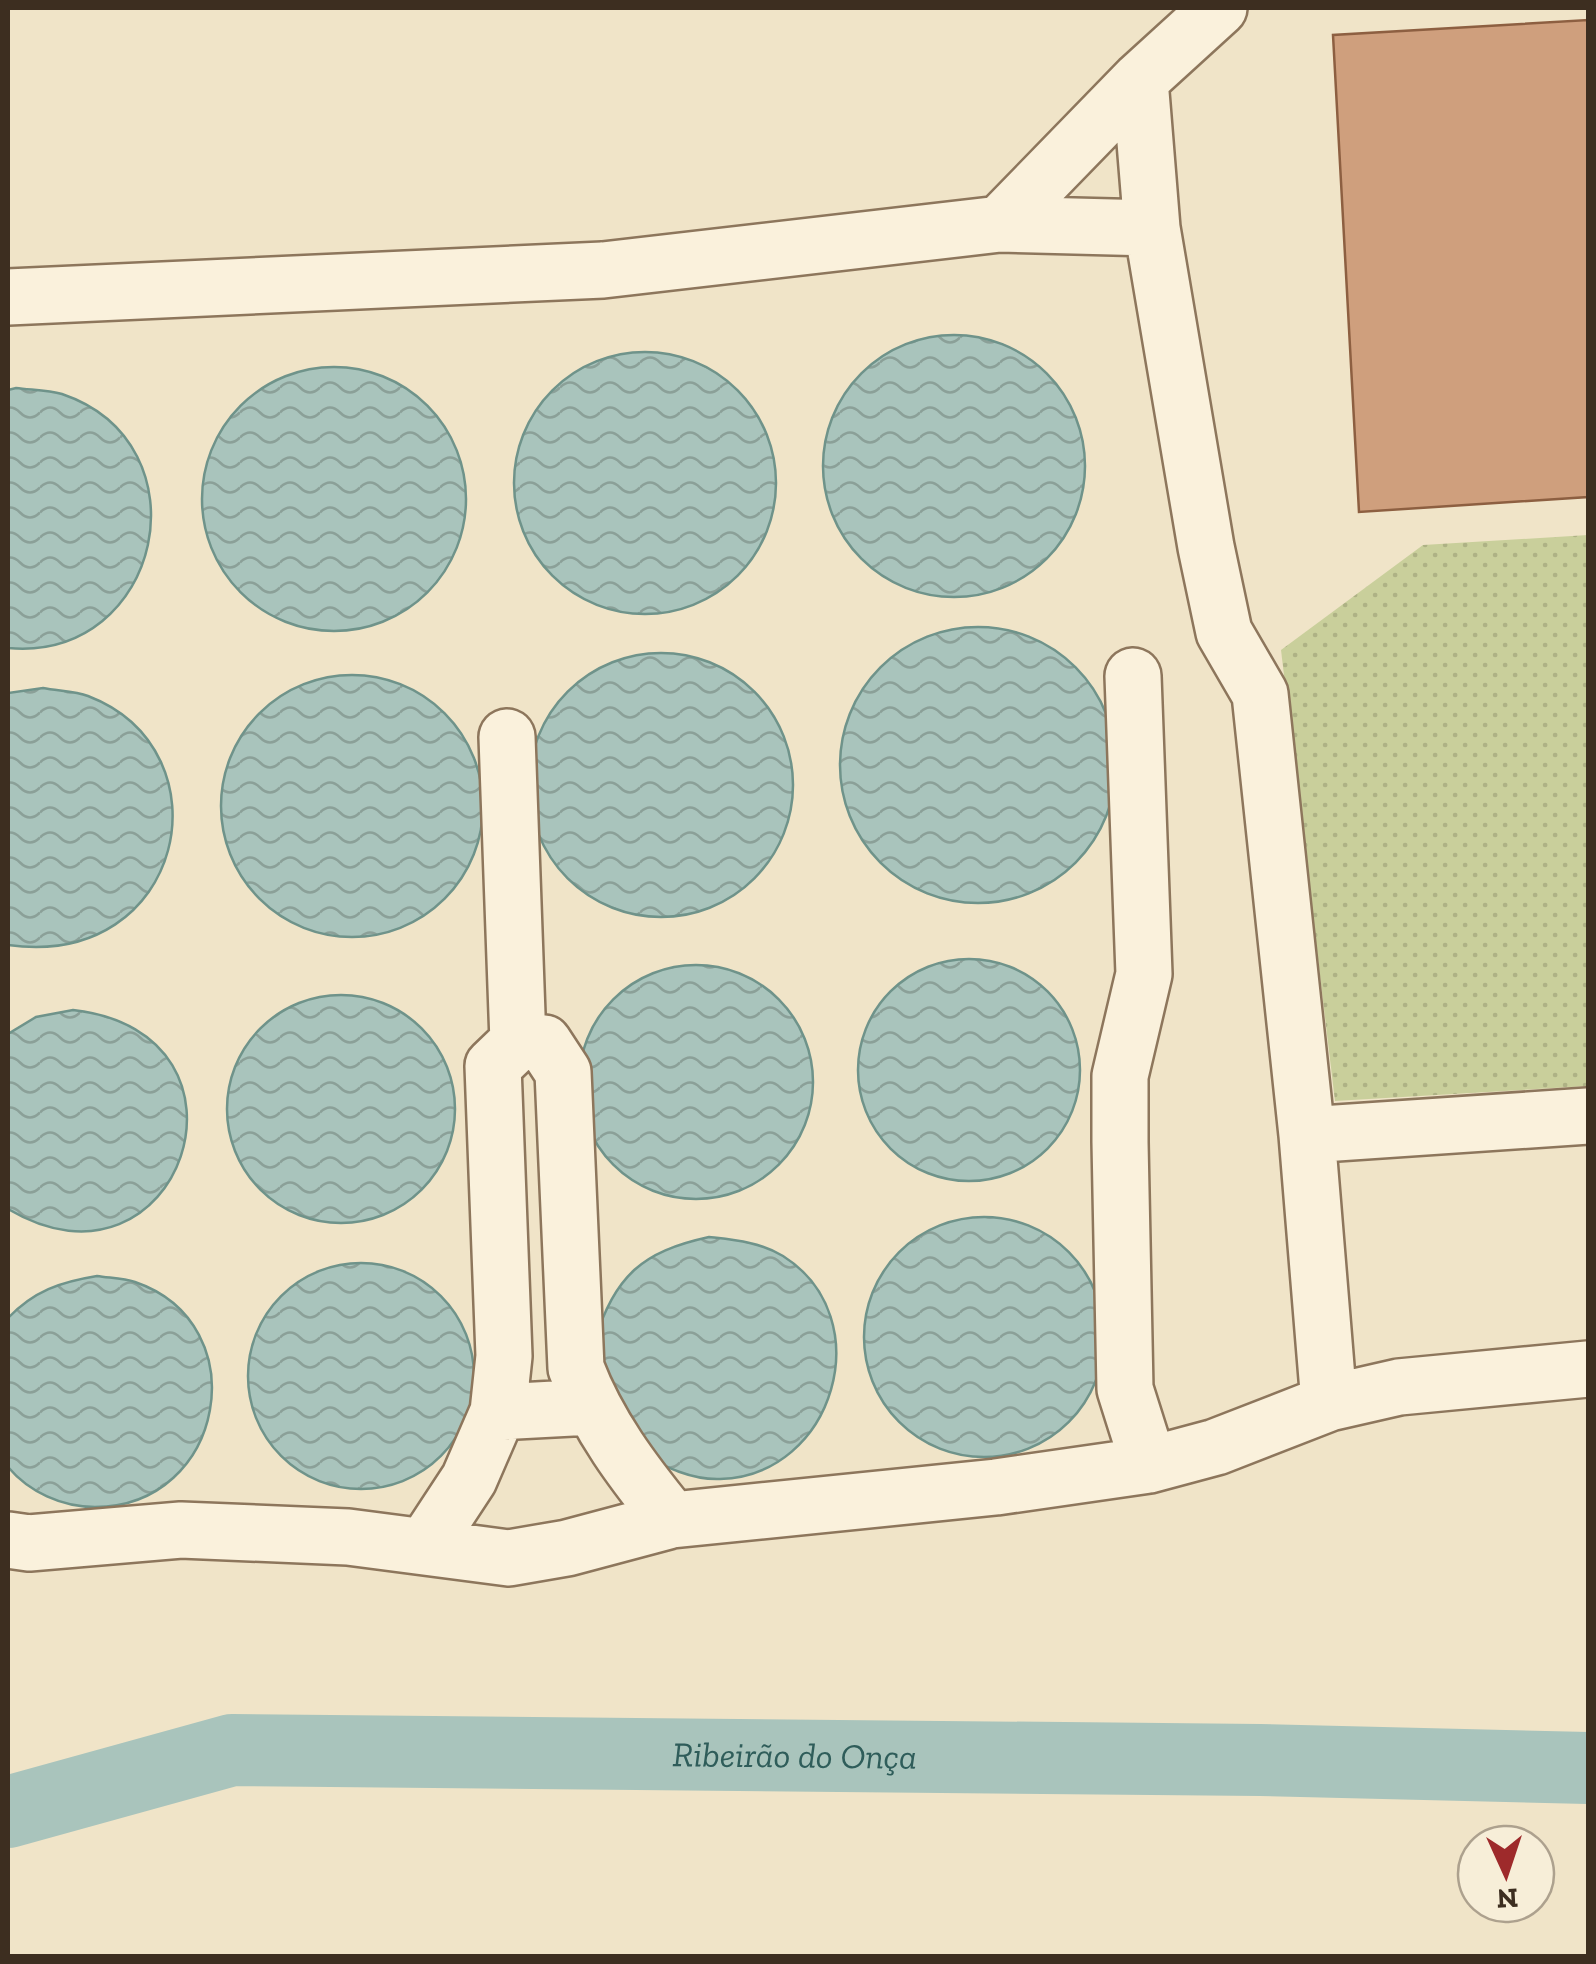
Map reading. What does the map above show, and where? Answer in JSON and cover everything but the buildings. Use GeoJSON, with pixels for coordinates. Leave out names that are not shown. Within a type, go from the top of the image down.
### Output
{"type":"FeatureCollection","features":[{"type":"Feature","properties":{"kind":"lane"},"geometry":{"type":"LineString","coordinates":[[1000,224],[1140,80],[1219,8]]}},
{"type":"Feature","properties":{"kind":"lane"},"geometry":{"type":"LineString","coordinates":[[1140,80],[1152,228],[1220,615],[1224,632],[1260,694],[1307,1135],[1329,1403]]}},
{"type":"Feature","properties":{"kind":"lane"},"geometry":{"type":"LineString","coordinates":[[8,297],[602,270],[1000,224],[1152,228]]}},
{"type":"Feature","properties":{"kind":"lane"},"geometry":{"type":"LineString","coordinates":[[1134,676],[1144,974],[1120,1076],[1125,1390],[1149,1465]]}},
{"type":"Feature","properties":{"kind":"lane"},"geometry":{"type":"LineString","coordinates":[[507,737],[518,1042]]}},
{"type":"Feature","properties":{"kind":"lane"},"geometry":{"type":"LineString","coordinates":[[424,1546],[469,1479],[498,1412],[504,1356],[493,1066],[518,1042],[544,1043],[563,1072],[576,1368],[591,1408],[632,1472],[672,1520]]}},
{"type":"Feature","properties":{"kind":"lane"},"geometry":{"type":"LineString","coordinates":[[1307,1135],[1588,1116]]}},
{"type":"Feature","properties":{"kind":"lane"},"geometry":{"type":"LineString","coordinates":[[8,1540],[29,1544],[182,1530],[348,1537],[509,1558],[568,1548],[672,1520],[1064,1478],[1149,1465],[1216,1448],[1329,1403],[1398,1387],[1588,1369]]}},
{"type":"Feature","properties":{"kind":"lane"},"geometry":{"type":"LineString","coordinates":[[1064,1478],[1125,1390]]}},
{"type":"Feature","properties":{"kind":"lane"},"geometry":{"type":"LineString","coordinates":[[498,1412],[591,1408]]}},
{"type":"Feature","properties":{"kind":"green space"},"geometry":{"type":"Polygon","coordinates":[[[1588,535],[1588,1086],[1335,1101],[1281,650],[1423,545],[1588,535]]]}},
{"type":"Feature","properties":{"kind":"water"},"geometry":{"type":"Polygon","coordinates":[[[954,335],[1004,345],[1047,373],[1075,416],[1085,466],[1075,516],[1047,559],[1004,587],[954,597],[904,587],[861,559],[833,516],[823,466],[833,416],[861,373],[904,345],[954,335]]]}},
{"type":"Feature","properties":{"kind":"water"},"geometry":{"type":"Polygon","coordinates":[[[645,352],[695,362],[718,374],[737,391],[754,410],[766,433],[776,483],[766,533],[754,556],[737,575],[718,592],[695,604],[645,614],[595,604],[572,592],[553,575],[536,556],[524,533],[514,483],[524,433],[536,410],[553,391],[572,374],[595,362],[645,352]]]}},
{"type":"Feature","properties":{"kind":"water"},"geometry":{"type":"Polygon","coordinates":[[[334,367],[384,377],[427,406],[456,449],[466,499],[456,549],[427,592],[384,621],[334,631],[284,621],[241,592],[212,549],[202,499],[212,449],[241,406],[284,377],[334,367]]]}},
{"type":"Feature","properties":{"kind":"water"},"geometry":{"type":"Polygon","coordinates":[[[8,390],[62,394],[108,420],[137,457],[150,500],[148,545],[132,587],[102,621],[61,643],[8,648],[8,390]]]}},
{"type":"Feature","properties":{"kind":"water"},"geometry":{"type":"Polygon","coordinates":[[[978,627],[1031,638],[1075,668],[1105,712],[1116,765],[1105,818],[1075,862],[1031,892],[978,903],[925,892],[881,862],[851,818],[840,765],[851,712],[881,668],[925,638],[978,627]]]}},
{"type":"Feature","properties":{"kind":"water"},"geometry":{"type":"Polygon","coordinates":[[[661,653],[711,663],[754,692],[783,735],[793,785],[783,835],[754,878],[711,907],[661,917],[611,907],[568,878],[539,835],[529,785],[539,735],[568,692],[611,663],[661,653]]]}},
{"type":"Feature","properties":{"kind":"water"},"geometry":{"type":"Polygon","coordinates":[[[352,675],[378,677],[402,685],[445,713],[473,756],[481,780],[481,832],[473,856],[445,899],[402,927],[378,935],[352,937],[326,935],[302,927],[259,899],[231,856],[223,832],[221,806],[223,780],[231,756],[259,713],[302,685],[326,677],[352,675]]]}},
{"type":"Feature","properties":{"kind":"water"},"geometry":{"type":"Polygon","coordinates":[[[43,688],[88,696],[133,724],[161,762],[172,806],[168,850],[149,892],[115,924],[68,944],[8,945],[8,693],[43,688]]]}},
{"type":"Feature","properties":{"kind":"water"},"geometry":{"type":"Polygon","coordinates":[[[969,959],[1012,967],[1048,991],[1072,1027],[1080,1070],[1072,1113],[1048,1149],[1012,1173],[969,1181],[926,1173],[890,1149],[866,1113],[858,1070],[866,1027],[890,991],[926,967],[969,959]]]}},
{"type":"Feature","properties":{"kind":"water"},"geometry":{"type":"Polygon","coordinates":[[[696,965],[741,974],[779,999],[804,1037],[813,1082],[804,1127],[779,1165],[741,1190],[696,1199],[651,1190],[613,1165],[588,1127],[579,1082],[588,1037],[613,999],[651,974],[696,965]]]}},
{"type":"Feature","properties":{"kind":"water"},"geometry":{"type":"Polygon","coordinates":[[[341,995],[385,1003],[422,1028],[447,1065],[455,1109],[447,1153],[422,1190],[385,1215],[341,1223],[297,1215],[260,1190],[235,1153],[227,1109],[235,1065],[260,1028],[297,1003],[341,995]]]}},
{"type":"Feature","properties":{"kind":"water"},"geometry":{"type":"Polygon","coordinates":[[[73,1010],[135,1029],[172,1065],[187,1110],[181,1156],[157,1197],[119,1224],[68,1231],[8,1209],[8,1034],[36,1017],[73,1010]]]}},
{"type":"Feature","properties":{"kind":"water"},"geometry":{"type":"Polygon","coordinates":[[[984,1217],[1030,1226],[1069,1252],[1095,1291],[1104,1337],[1095,1383],[1069,1422],[1030,1448],[984,1457],[938,1448],[899,1422],[873,1383],[864,1337],[873,1291],[899,1252],[938,1226],[984,1217]]]}},
{"type":"Feature","properties":{"kind":"water"},"geometry":{"type":"Polygon","coordinates":[[[709,1237],[747,1242],[774,1251],[813,1283],[831,1317],[836,1353],[831,1390],[816,1423],[792,1452],[759,1471],[720,1479],[689,1475],[641,1454],[594,1342],[612,1299],[634,1270],[665,1250],[709,1237]]]}},
{"type":"Feature","properties":{"kind":"water"},"geometry":{"type":"Polygon","coordinates":[[[361,1263],[404,1272],[441,1296],[465,1333],[474,1376],[465,1419],[441,1456],[404,1480],[361,1489],[318,1480],[281,1456],[257,1419],[248,1376],[257,1333],[281,1296],[318,1272],[361,1263]]]}},
{"type":"Feature","properties":{"kind":"water"},"geometry":{"type":"Polygon","coordinates":[[[97,1276],[135,1282],[174,1304],[199,1335],[211,1372],[210,1410],[197,1447],[173,1478],[139,1499],[95,1507],[47,1496],[8,1467],[8,1318],[48,1289],[97,1276]]]}},
{"type":"Feature","properties":{"kind":"waterway","name":"Ribeirão do Onça"},"geometry":{"type":"LineString","coordinates":[[8,1812],[232,1750],[1260,1760],[1588,1768]]}}]}
